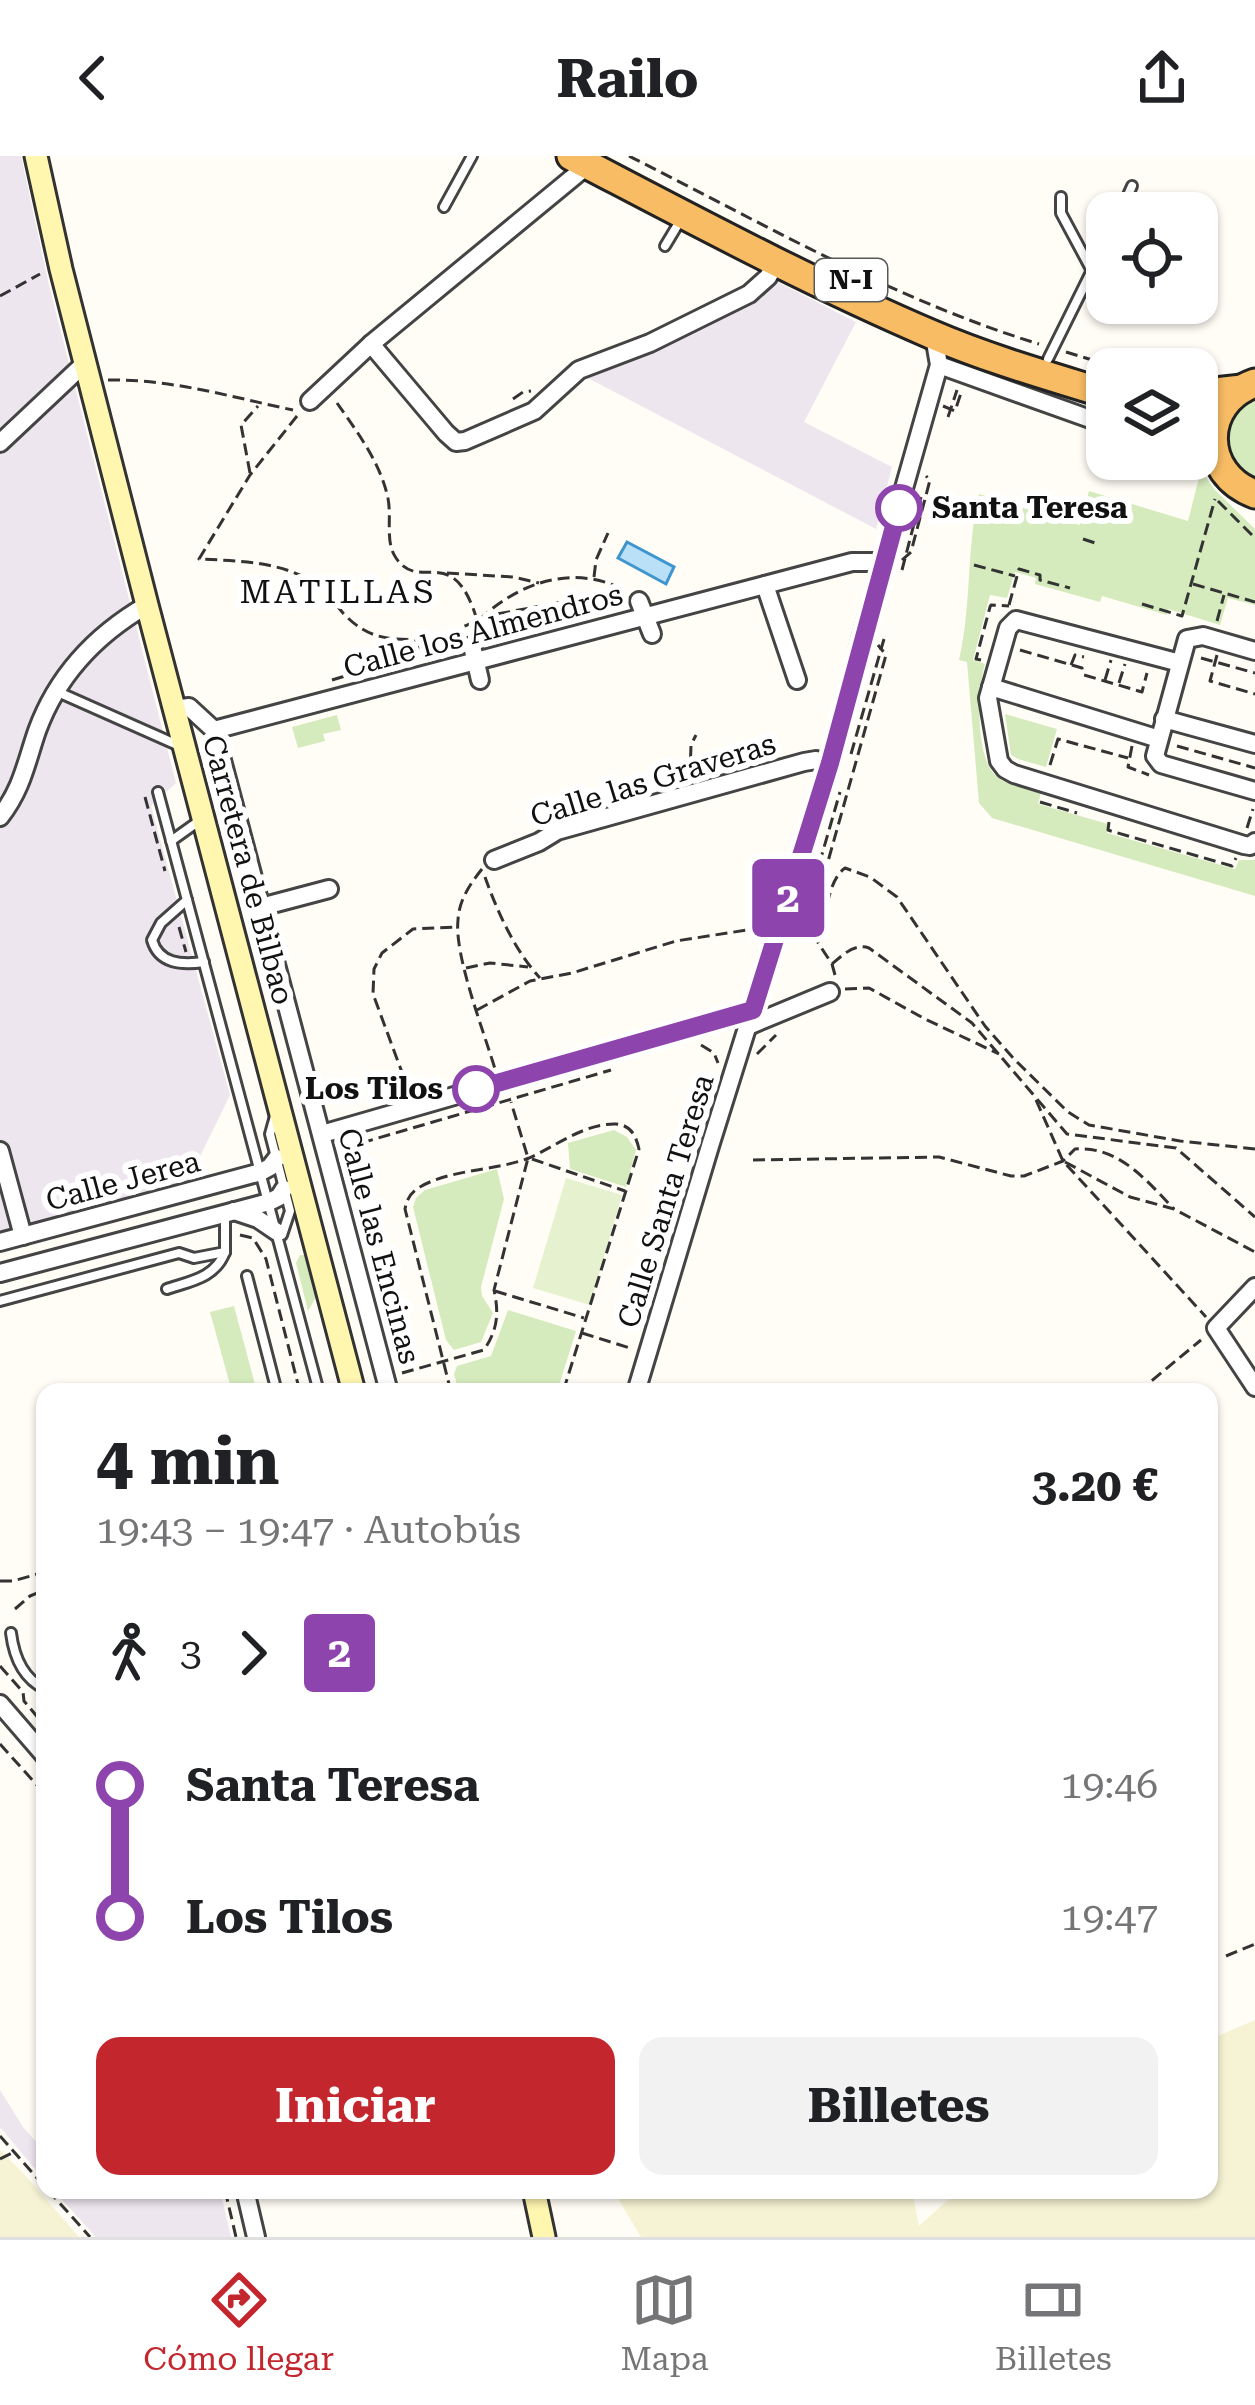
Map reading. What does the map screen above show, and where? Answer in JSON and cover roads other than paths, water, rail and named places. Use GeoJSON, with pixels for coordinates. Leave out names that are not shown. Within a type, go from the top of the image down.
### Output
{"type":"FeatureCollection","features":[{"type":"Feature","properties":{"kind":"highway","name":"N-I"},"geometry":{"type":"LineString","coordinates":[[588,159],[684,214],[934,335],[967,370],[1086,390]]}},
{"type":"Feature","properties":{"kind":"highway","name":"N-I"},"geometry":{"type":"LineString","coordinates":[[588,159],[955,327],[1086,369]]}},
{"type":"Feature","properties":{"kind":"highway"},"geometry":{"type":"LineString","coordinates":[[1218,390],[1250,383]]}},
{"type":"Feature","properties":{"kind":"highway"},"geometry":{"type":"LineString","coordinates":[[1218,416],[1226,402],[1250,383]]}},
{"type":"Feature","properties":{"kind":"highway"},"geometry":{"type":"LineString","coordinates":[[1218,469],[1254,495]]}},
{"type":"Feature","properties":{"kind":"main road","name":"Carretera de Bilbao"},"geometry":{"type":"LineString","coordinates":[[36,156],[147,605],[182,708],[184,748],[278,1103],[284,1156],[351,1383]]}},
{"type":"Feature","properties":{"kind":"main road"},"geometry":{"type":"LineString","coordinates":[[536,2199],[544,2237]]}},
{"type":"Feature","properties":{"kind":"street"},"geometry":{"type":"LineString","coordinates":[[305,406],[588,159]]}},
{"type":"Feature","properties":{"kind":"street"},"geometry":{"type":"LineString","coordinates":[[371,344],[456,442],[535,410],[579,370],[650,343],[749,294],[777,261]]}},
{"type":"Feature","properties":{"kind":"street","name":"Calle Santa Teresa"},"geometry":{"type":"LineString","coordinates":[[639,1383],[717,1149],[750,1018],[894,565],[939,365],[934,335]]}},
{"type":"Feature","properties":{"kind":"street"},"geometry":{"type":"LineString","coordinates":[[939,365],[967,370],[1086,417]]}},
{"type":"Feature","properties":{"kind":"street"},"geometry":{"type":"LineString","coordinates":[[939,365],[967,370]]}},
{"type":"Feature","properties":{"kind":"street"},"geometry":{"type":"LineString","coordinates":[[0,443],[93,372]]}},
{"type":"Feature","properties":{"kind":"street","name":"Calle los Almendros"},"geometry":{"type":"LineString","coordinates":[[214,730],[473,653],[646,617],[852,562],[894,565]]}},
{"type":"Feature","properties":{"kind":"street"},"geometry":{"type":"LineString","coordinates":[[765,585],[797,680]]}},
{"type":"Feature","properties":{"kind":"street"},"geometry":{"type":"LineString","coordinates":[[0,817],[16,797],[39,727],[74,665],[102,636],[147,605]]}},
{"type":"Feature","properties":{"kind":"street"},"geometry":{"type":"LineString","coordinates":[[1187,659],[1016,620],[1008,628],[988,698],[998,760],[1005,770],[1244,845],[1255,842]]}},
{"type":"Feature","properties":{"kind":"street"},"geometry":{"type":"LineString","coordinates":[[1255,651],[1212,638],[1194,636],[1186,642],[1187,659],[1155,756],[1158,763],[1255,791]]}},
{"type":"Feature","properties":{"kind":"street"},"geometry":{"type":"LineString","coordinates":[[473,653],[480,680]]}},
{"type":"Feature","properties":{"kind":"street"},"geometry":{"type":"LineString","coordinates":[[991,688],[1159,739]]}},
{"type":"Feature","properties":{"kind":"street"},"geometry":{"type":"LineString","coordinates":[[182,708],[214,730]]}},
{"type":"Feature","properties":{"kind":"street"},"geometry":{"type":"LineString","coordinates":[[1164,719],[1255,744]]}},
{"type":"Feature","properties":{"kind":"street","name":"Calle las Encinas"},"geometry":{"type":"LineString","coordinates":[[214,730],[392,1383]]}},
{"type":"Feature","properties":{"kind":"street","name":"Calle las Graveras"},"geometry":{"type":"LineString","coordinates":[[494,860],[557,831],[692,785],[804,762],[830,763]]}},
{"type":"Feature","properties":{"kind":"street"},"geometry":{"type":"LineString","coordinates":[[261,907],[328,889]]}},
{"type":"Feature","properties":{"kind":"street"},"geometry":{"type":"LineString","coordinates":[[235,936],[267,929]]}},
{"type":"Feature","properties":{"kind":"street"},"geometry":{"type":"LineString","coordinates":[[261,1172],[323,1139],[415,1106],[835,991]]}},
{"type":"Feature","properties":{"kind":"street"},"geometry":{"type":"LineString","coordinates":[[0,1150],[23,1236]]}},
{"type":"Feature","properties":{"kind":"street","name":"Calle Jerea"},"geometry":{"type":"LineString","coordinates":[[0,1242],[261,1172]]}},
{"type":"Feature","properties":{"kind":"street"},"geometry":{"type":"LineString","coordinates":[[269,1202],[284,1189]]}},
{"type":"Feature","properties":{"kind":"street","name":"Calle Jerea"},"geometry":{"type":"LineString","coordinates":[[0,1273],[269,1202]]}},
{"type":"Feature","properties":{"kind":"street","name":"Calle Jerea"},"geometry":{"type":"LineString","coordinates":[[229,1212],[258,1219],[278,1237]]}},
{"type":"Feature","properties":{"kind":"street"},"geometry":{"type":"LineString","coordinates":[[1254,1292],[1216,1328],[1255,1387]]}},
{"type":"Feature","properties":{"kind":"street"},"geometry":{"type":"LineString","coordinates":[[0,1704],[36,1736]]}},
{"type":"Feature","properties":{"kind":"street"},"geometry":{"type":"LineString","coordinates":[[246,2199],[256,2237]]}},
{"type":"Feature","properties":{"kind":"lane"},"geometry":{"type":"LineString","coordinates":[[444,206],[472,156]]}},
{"type":"Feature","properties":{"kind":"lane"},"geometry":{"type":"LineString","coordinates":[[1129,192],[1132,186]]}},
{"type":"Feature","properties":{"kind":"lane"},"geometry":{"type":"LineString","coordinates":[[1061,197],[1061,213],[1086,260]]}},
{"type":"Feature","properties":{"kind":"lane"},"geometry":{"type":"LineString","coordinates":[[665,246],[684,214]]}},
{"type":"Feature","properties":{"kind":"lane"},"geometry":{"type":"LineString","coordinates":[[1050,354],[1086,283]]}},
{"type":"Feature","properties":{"kind":"lane"},"geometry":{"type":"LineString","coordinates":[[57,692],[184,748]]}},
{"type":"Feature","properties":{"kind":"lane"},"geometry":{"type":"LineString","coordinates":[[158,793],[317,1383]]}},
{"type":"Feature","properties":{"kind":"lane"},"geometry":{"type":"LineString","coordinates":[[171,841],[203,818]]}},
{"type":"Feature","properties":{"kind":"lane"},"geometry":{"type":"LineString","coordinates":[[187,900],[161,923],[152,940],[163,958],[204,962]]}},
{"type":"Feature","properties":{"kind":"lane"},"geometry":{"type":"LineString","coordinates":[[278,1237],[290,1211],[284,1156]]}},
{"type":"Feature","properties":{"kind":"lane"},"geometry":{"type":"LineString","coordinates":[[167,1289],[218,1267],[225,1252],[229,1212]]}},
{"type":"Feature","properties":{"kind":"lane"},"geometry":{"type":"LineString","coordinates":[[0,1301],[179,1253],[194,1258],[225,1252]]}},
{"type":"Feature","properties":{"kind":"lane"},"geometry":{"type":"LineString","coordinates":[[247,1276],[275,1383]]}},
{"type":"Feature","properties":{"kind":"lane"},"geometry":{"type":"LineString","coordinates":[[11,1633],[17,1662],[36,1684]]}},
{"type":"Feature","properties":{"kind":"water"},"geometry":{"type":"Polygon","coordinates":[[[627,542],[674,567],[666,584],[618,558],[627,542]]]}},
{"type":"Feature","properties":{"kind":"place","name":"Santa Teresa"},"geometry":{"type":"Point","coordinates":[899,508]}},
{"type":"Feature","properties":{"kind":"place","name":"Los Tilos"},"geometry":{"type":"Point","coordinates":[476,1089]}},
{"type":"Feature","properties":{"kind":"district","name":"MATILLAS"},"geometry":{"type":"Point","coordinates":[338,591]}}]}
